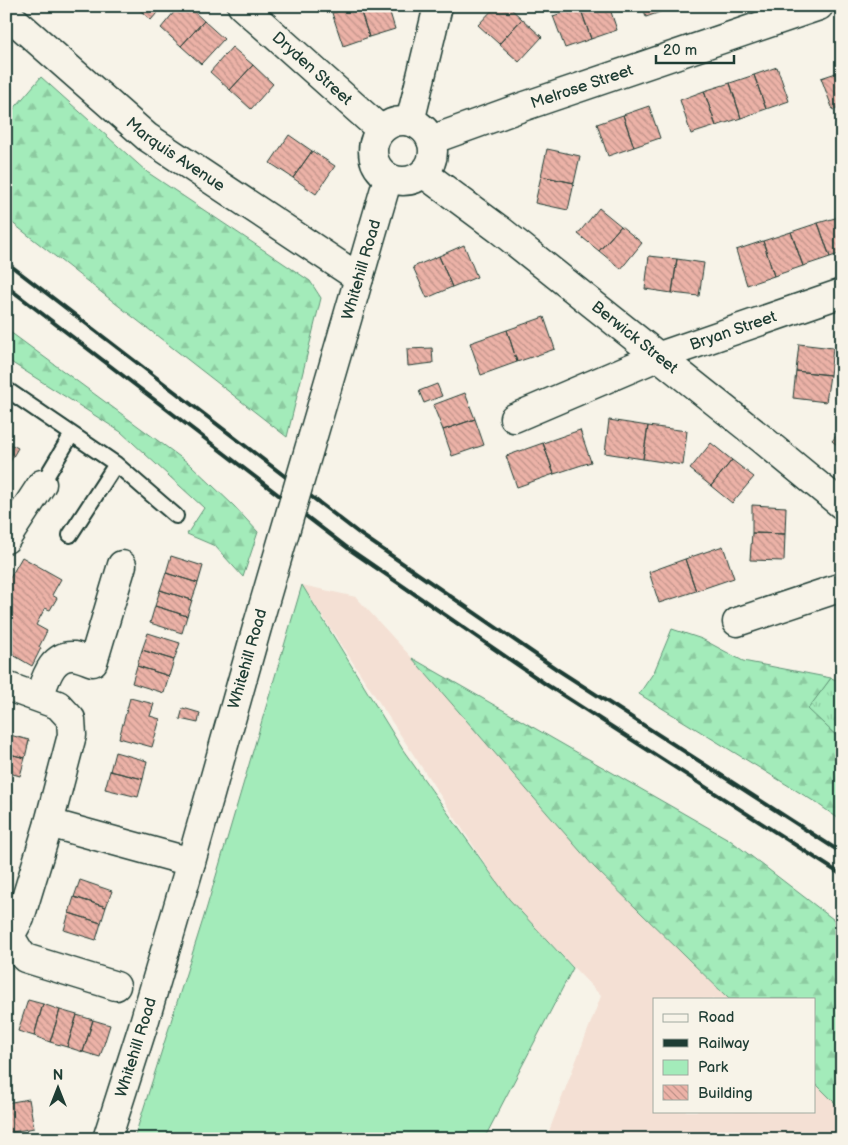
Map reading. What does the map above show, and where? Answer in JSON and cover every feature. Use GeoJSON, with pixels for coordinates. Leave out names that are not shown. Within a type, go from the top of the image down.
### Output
{"type":"FeatureCollection","features":[{"type":"Feature","properties":{"kind":"street","name":"Dryden Street"},"geometry":{"type":"LineString","coordinates":[[242,6],[381,130]]}},
{"type":"Feature","properties":{"kind":"street"},"geometry":{"type":"LineString","coordinates":[[410,122],[438,6]]}},
{"type":"Feature","properties":{"kind":"street","name":"Melrose Street"},"geometry":{"type":"LineString","coordinates":[[431,140],[819,6]]}},
{"type":"Feature","properties":{"kind":"street","name":"Marquis Avenue"},"geometry":{"type":"LineString","coordinates":[[6,13],[147,137],[359,278]]}},
{"type":"Feature","properties":{"kind":"street"},"geometry":{"type":"LineString","coordinates":[[402,121],[419,126],[426,132],[433,148],[432,158],[424,173],[416,179],[397,181],[388,178],[381,172],[375,165],[373,156],[375,138],[381,130],[387,125],[402,121]]}},
{"type":"Feature","properties":{"kind":"street","name":"Berwick Street"},"geometry":{"type":"LineString","coordinates":[[424,173],[500,230],[762,439],[842,506]]}},
{"type":"Feature","properties":{"kind":"street","name":"Whitehill Road"},"geometry":{"type":"LineString","coordinates":[[107,1139],[144,1023],[388,178]]}},
{"type":"Feature","properties":{"kind":"street","name":"Bryan Street"},"geometry":{"type":"LineString","coordinates":[[514,418],[658,357],[842,293]]}},
{"type":"Feature","properties":{"kind":"street"},"geometry":{"type":"LineString","coordinates":[[6,539],[42,484]]}},
{"type":"Feature","properties":{"kind":"street"},"geometry":{"type":"LineString","coordinates":[[39,697],[48,671],[59,659],[72,656],[93,662],[122,565]]}},
{"type":"Feature","properties":{"kind":"street"},"geometry":{"type":"LineString","coordinates":[[737,622],[842,587]]}},
{"type":"Feature","properties":{"kind":"street"},"geometry":{"type":"LineString","coordinates":[[6,686],[58,704],[71,719],[72,735],[49,823],[20,918],[8,936],[25,958],[116,986]]}},
{"type":"Feature","properties":{"kind":"street"},"geometry":{"type":"LineString","coordinates":[[49,823],[191,862]]}},
{"type":"Feature","properties":{"kind":"lane"},"geometry":{"type":"LineString","coordinates":[[6,389],[116,464],[176,516]]}},
{"type":"Feature","properties":{"kind":"lane"},"geometry":{"type":"LineString","coordinates":[[42,484],[72,434]]}},
{"type":"Feature","properties":{"kind":"lane"},"geometry":{"type":"LineString","coordinates":[[70,535],[116,464]]}},
{"type":"Feature","properties":{"kind":"shaded area"},"geometry":{"type":"Polygon","coordinates":[[[302,585],[356,597],[412,658],[594,867],[728,998],[653,998],[653,1112],[816,1112],[816,1084],[842,1110],[842,1139],[546,1139],[601,996],[509,900],[302,585]]]}},
{"type":"Feature","properties":{"kind":"green space"},"geometry":{"type":"Polygon","coordinates":[[[41,77],[147,172],[310,281],[321,298],[287,437],[6,218],[6,118],[41,77]]]}},
{"type":"Feature","properties":{"kind":"green space"},"geometry":{"type":"Polygon","coordinates":[[[6,329],[191,465],[234,506],[258,532],[243,577],[215,546],[187,534],[204,508],[121,432],[6,359],[6,329]]]}},
{"type":"Feature","properties":{"kind":"green space"},"geometry":{"type":"Polygon","coordinates":[[[302,585],[403,750],[509,899],[573,968],[484,1139],[134,1139],[206,910],[302,585]]]}},
{"type":"Feature","properties":{"kind":"green space"},"geometry":{"type":"Polygon","coordinates":[[[672,629],[702,639],[743,661],[831,678],[808,709],[842,741],[842,821],[815,802],[639,694],[654,672],[672,629]]]}},
{"type":"Feature","properties":{"kind":"green space"},"geometry":{"type":"Polygon","coordinates":[[[412,658],[730,840],[842,926],[842,1110],[816,1084],[816,998],[728,998],[594,867],[412,658]]]}},
{"type":"Feature","properties":{"kind":"green space"},"geometry":{"type":"Polygon","coordinates":[[[831,678],[842,682],[842,741],[807,709],[831,678]]]}},
{"type":"Feature","properties":{"kind":"building"},"geometry":{"type":"Polygon","coordinates":[[[135,6],[163,6],[151,20],[135,6]]]}},
{"type":"Feature","properties":{"kind":"building"},"geometry":{"type":"Polygon","coordinates":[[[179,6],[188,6],[204,21],[181,46],[161,28],[179,6]]]}},
{"type":"Feature","properties":{"kind":"building"},"geometry":{"type":"Polygon","coordinates":[[[359,6],[369,37],[343,46],[332,13],[359,6]]]}},
{"type":"Feature","properties":{"kind":"building"},"geometry":{"type":"Polygon","coordinates":[[[359,6],[388,6],[395,29],[369,37],[359,6]]]}},
{"type":"Feature","properties":{"kind":"building"},"geometry":{"type":"Polygon","coordinates":[[[496,6],[508,6],[522,19],[499,44],[478,25],[496,6]]]}},
{"type":"Feature","properties":{"kind":"building"},"geometry":{"type":"Polygon","coordinates":[[[609,6],[617,30],[591,39],[580,7],[609,6]]]}},
{"type":"Feature","properties":{"kind":"building"},"geometry":{"type":"Polygon","coordinates":[[[643,6],[661,6],[663,11],[646,17],[643,6]]]}},
{"type":"Feature","properties":{"kind":"building"},"geometry":{"type":"Polygon","coordinates":[[[580,7],[591,39],[565,48],[553,16],[580,7]]]}},
{"type":"Feature","properties":{"kind":"building"},"geometry":{"type":"Polygon","coordinates":[[[522,19],[542,37],[519,62],[499,44],[522,19]]]}},
{"type":"Feature","properties":{"kind":"building"},"geometry":{"type":"Polygon","coordinates":[[[204,21],[224,39],[201,64],[181,46],[204,21]]]}},
{"type":"Feature","properties":{"kind":"building"},"geometry":{"type":"Polygon","coordinates":[[[232,47],[253,65],[230,90],[210,72],[232,47]]]}},
{"type":"Feature","properties":{"kind":"building"},"geometry":{"type":"Polygon","coordinates":[[[253,65],[273,84],[251,109],[230,90],[253,65]]]}},
{"type":"Feature","properties":{"kind":"building"},"geometry":{"type":"Polygon","coordinates":[[[777,67],[789,101],[766,109],[754,75],[777,67]]]}},
{"type":"Feature","properties":{"kind":"building"},"geometry":{"type":"Polygon","coordinates":[[[842,71],[842,107],[833,110],[821,78],[842,71]]]}},
{"type":"Feature","properties":{"kind":"building"},"geometry":{"type":"Polygon","coordinates":[[[754,75],[766,109],[741,118],[730,83],[754,75]]]}},
{"type":"Feature","properties":{"kind":"building"},"geometry":{"type":"Polygon","coordinates":[[[730,83],[741,118],[716,126],[704,91],[730,83]]]}},
{"type":"Feature","properties":{"kind":"building"},"geometry":{"type":"Polygon","coordinates":[[[704,91],[716,126],[691,134],[680,100],[704,91]]]}},
{"type":"Feature","properties":{"kind":"building"},"geometry":{"type":"Polygon","coordinates":[[[649,106],[660,138],[634,147],[623,115],[649,106]]]}},
{"type":"Feature","properties":{"kind":"building"},"geometry":{"type":"Polygon","coordinates":[[[623,115],[634,147],[608,156],[597,124],[623,115]]]}},
{"type":"Feature","properties":{"kind":"building"},"geometry":{"type":"Polygon","coordinates":[[[289,135],[312,151],[293,178],[270,163],[289,135]]]}},
{"type":"Feature","properties":{"kind":"building"},"geometry":{"type":"Polygon","coordinates":[[[547,149],[580,156],[574,183],[541,176],[547,149]]]}},
{"type":"Feature","properties":{"kind":"building"},"geometry":{"type":"Polygon","coordinates":[[[312,151],[335,166],[316,194],[293,178],[312,151]]]}},
{"type":"Feature","properties":{"kind":"building"},"geometry":{"type":"Polygon","coordinates":[[[541,176],[574,183],[568,210],[535,203],[541,176]]]}},
{"type":"Feature","properties":{"kind":"building"},"geometry":{"type":"Polygon","coordinates":[[[599,208],[621,226],[599,251],[578,234],[599,208]]]}},
{"type":"Feature","properties":{"kind":"building"},"geometry":{"type":"Polygon","coordinates":[[[842,216],[842,253],[830,257],[818,223],[842,216]]]}},
{"type":"Feature","properties":{"kind":"building"},"geometry":{"type":"Polygon","coordinates":[[[818,223],[830,257],[803,266],[791,232],[818,223]]]}},
{"type":"Feature","properties":{"kind":"building"},"geometry":{"type":"Polygon","coordinates":[[[621,226],[642,243],[621,269],[599,251],[621,226]]]}},
{"type":"Feature","properties":{"kind":"building"},"geometry":{"type":"Polygon","coordinates":[[[791,232],[803,266],[774,276],[763,241],[791,232]]]}},
{"type":"Feature","properties":{"kind":"building"},"geometry":{"type":"Polygon","coordinates":[[[763,241],[774,276],[747,285],[736,250],[763,241]]]}},
{"type":"Feature","properties":{"kind":"building"},"geometry":{"type":"Polygon","coordinates":[[[464,245],[477,277],[452,287],[439,256],[464,245]]]}},
{"type":"Feature","properties":{"kind":"building"},"geometry":{"type":"Polygon","coordinates":[[[439,256],[452,287],[427,298],[413,267],[439,256]]]}},
{"type":"Feature","properties":{"kind":"building"},"geometry":{"type":"Polygon","coordinates":[[[649,256],[677,259],[672,293],[645,289],[649,256]]]}},
{"type":"Feature","properties":{"kind":"building"},"geometry":{"type":"Polygon","coordinates":[[[677,259],[704,263],[699,296],[672,293],[677,259]]]}},
{"type":"Feature","properties":{"kind":"building"},"geometry":{"type":"Polygon","coordinates":[[[544,317],[555,349],[517,362],[507,330],[544,317]]]}},
{"type":"Feature","properties":{"kind":"building"},"geometry":{"type":"Polygon","coordinates":[[[507,330],[517,362],[481,375],[470,343],[507,330]]]}},
{"type":"Feature","properties":{"kind":"building"},"geometry":{"type":"Polygon","coordinates":[[[799,344],[833,348],[830,375],[796,371],[799,344]]]}},
{"type":"Feature","properties":{"kind":"building"},"geometry":{"type":"Polygon","coordinates":[[[432,348],[433,363],[408,366],[407,349],[432,348]]]}},
{"type":"Feature","properties":{"kind":"building"},"geometry":{"type":"Polygon","coordinates":[[[796,371],[830,375],[826,402],[793,398],[796,371]]]}},
{"type":"Feature","properties":{"kind":"building"},"geometry":{"type":"Polygon","coordinates":[[[437,384],[442,396],[424,403],[419,391],[437,384]]]}},
{"type":"Feature","properties":{"kind":"building"},"geometry":{"type":"Polygon","coordinates":[[[465,393],[475,419],[443,430],[433,405],[465,393]]]}},
{"type":"Feature","properties":{"kind":"building"},"geometry":{"type":"Polygon","coordinates":[[[475,419],[484,445],[452,456],[443,430],[475,419]]]}},
{"type":"Feature","properties":{"kind":"building"},"geometry":{"type":"Polygon","coordinates":[[[609,420],[648,426],[643,459],[605,453],[609,420]]]}},
{"type":"Feature","properties":{"kind":"building"},"geometry":{"type":"Polygon","coordinates":[[[648,426],[687,431],[683,465],[643,459],[648,426]]]}},
{"type":"Feature","properties":{"kind":"building"},"geometry":{"type":"Polygon","coordinates":[[[842,429],[842,449],[832,441],[842,429]]]}},
{"type":"Feature","properties":{"kind":"building"},"geometry":{"type":"Polygon","coordinates":[[[580,430],[591,462],[554,474],[543,443],[580,430]]]}},
{"type":"Feature","properties":{"kind":"building"},"geometry":{"type":"Polygon","coordinates":[[[6,442],[18,448],[7,467],[6,466],[6,442]]]}},
{"type":"Feature","properties":{"kind":"building"},"geometry":{"type":"Polygon","coordinates":[[[543,443],[554,474],[517,487],[506,456],[543,443]]]}},
{"type":"Feature","properties":{"kind":"building"},"geometry":{"type":"Polygon","coordinates":[[[711,443],[732,460],[711,486],[690,469],[711,443]]]}},
{"type":"Feature","properties":{"kind":"building"},"geometry":{"type":"Polygon","coordinates":[[[732,460],[754,477],[732,503],[711,486],[732,460]]]}},
{"type":"Feature","properties":{"kind":"building"},"geometry":{"type":"Polygon","coordinates":[[[752,505],[786,507],[785,534],[752,533],[752,505]]]}},
{"type":"Feature","properties":{"kind":"building"},"geometry":{"type":"Polygon","coordinates":[[[752,533],[785,534],[784,561],[750,560],[752,533]]]}},
{"type":"Feature","properties":{"kind":"building"},"geometry":{"type":"Polygon","coordinates":[[[723,546],[734,578],[696,591],[685,559],[723,546]]]}},
{"type":"Feature","properties":{"kind":"building"},"geometry":{"type":"Polygon","coordinates":[[[171,556],[203,566],[198,583],[166,573],[171,556]]]}},
{"type":"Feature","properties":{"kind":"building"},"geometry":{"type":"Polygon","coordinates":[[[22,557],[61,579],[52,595],[57,598],[50,610],[45,608],[36,625],[47,631],[32,666],[6,649],[6,585],[22,557]]]}},
{"type":"Feature","properties":{"kind":"building"},"geometry":{"type":"Polygon","coordinates":[[[685,559],[696,591],[659,603],[649,572],[685,559]]]}},
{"type":"Feature","properties":{"kind":"building"},"geometry":{"type":"Polygon","coordinates":[[[166,573],[198,583],[192,600],[160,590],[166,573]]]}},
{"type":"Feature","properties":{"kind":"building"},"geometry":{"type":"Polygon","coordinates":[[[160,590],[192,600],[187,616],[155,606],[160,590]]]}},
{"type":"Feature","properties":{"kind":"building"},"geometry":{"type":"Polygon","coordinates":[[[155,606],[187,616],[182,633],[150,623],[155,606]]]}},
{"type":"Feature","properties":{"kind":"building"},"geometry":{"type":"Polygon","coordinates":[[[148,633],[180,643],[174,660],[142,650],[148,633]]]}},
{"type":"Feature","properties":{"kind":"building"},"geometry":{"type":"Polygon","coordinates":[[[142,650],[174,660],[169,676],[137,666],[142,650]]]}},
{"type":"Feature","properties":{"kind":"building"},"geometry":{"type":"Polygon","coordinates":[[[137,666],[169,676],[164,693],[132,683],[137,666]]]}},
{"type":"Feature","properties":{"kind":"building"},"geometry":{"type":"Polygon","coordinates":[[[130,698],[154,704],[150,716],[160,719],[152,747],[119,738],[130,698]]]}},
{"type":"Feature","properties":{"kind":"building"},"geometry":{"type":"Polygon","coordinates":[[[183,708],[200,713],[198,723],[180,719],[183,708]]]}},
{"type":"Feature","properties":{"kind":"building"},"geometry":{"type":"Polygon","coordinates":[[[6,734],[29,740],[25,758],[6,753],[6,734]]]}},
{"type":"Feature","properties":{"kind":"building"},"geometry":{"type":"Polygon","coordinates":[[[115,752],[147,761],[143,779],[110,771],[115,752]]]}},
{"type":"Feature","properties":{"kind":"building"},"geometry":{"type":"Polygon","coordinates":[[[6,753],[25,758],[20,776],[6,772],[6,753]]]}},
{"type":"Feature","properties":{"kind":"building"},"geometry":{"type":"Polygon","coordinates":[[[110,771],[143,779],[138,797],[105,789],[110,771]]]}},
{"type":"Feature","properties":{"kind":"building"},"geometry":{"type":"Polygon","coordinates":[[[6,800],[12,801],[7,819],[6,819],[6,800]]]}},
{"type":"Feature","properties":{"kind":"building"},"geometry":{"type":"Polygon","coordinates":[[[80,880],[112,891],[106,907],[74,897],[80,880]]]}},
{"type":"Feature","properties":{"kind":"building"},"geometry":{"type":"Polygon","coordinates":[[[74,897],[106,907],[101,923],[69,913],[74,897]]]}},
{"type":"Feature","properties":{"kind":"building"},"geometry":{"type":"Polygon","coordinates":[[[69,913],[101,923],[96,940],[64,930],[69,913]]]}},
{"type":"Feature","properties":{"kind":"building"},"geometry":{"type":"Polygon","coordinates":[[[28,1000],[43,1004],[34,1036],[18,1031],[28,1000]]]}},
{"type":"Feature","properties":{"kind":"building"},"geometry":{"type":"Polygon","coordinates":[[[43,1004],[60,1010],[50,1042],[34,1036],[43,1004]]]}},
{"type":"Feature","properties":{"kind":"building"},"geometry":{"type":"Polygon","coordinates":[[[60,1010],[77,1015],[67,1047],[50,1042],[60,1010]]]}},
{"type":"Feature","properties":{"kind":"building"},"geometry":{"type":"Polygon","coordinates":[[[77,1015],[93,1020],[83,1052],[67,1047],[77,1015]]]}},
{"type":"Feature","properties":{"kind":"building"},"geometry":{"type":"Polygon","coordinates":[[[93,1020],[110,1025],[100,1057],[83,1052],[93,1020]]]}},
{"type":"Feature","properties":{"kind":"building"},"geometry":{"type":"Polygon","coordinates":[[[29,1099],[34,1128],[7,1133],[8,1139],[6,1139],[6,1103],[29,1099]]]}},
{"type":"Feature","properties":{"kind":"railway"},"geometry":{"type":"LineString","coordinates":[[6,262],[360,534],[558,670],[842,853]]}},
{"type":"Feature","properties":{"kind":"railway"},"geometry":{"type":"LineString","coordinates":[[6,286],[349,549],[547,685],[842,875]]}}]}
